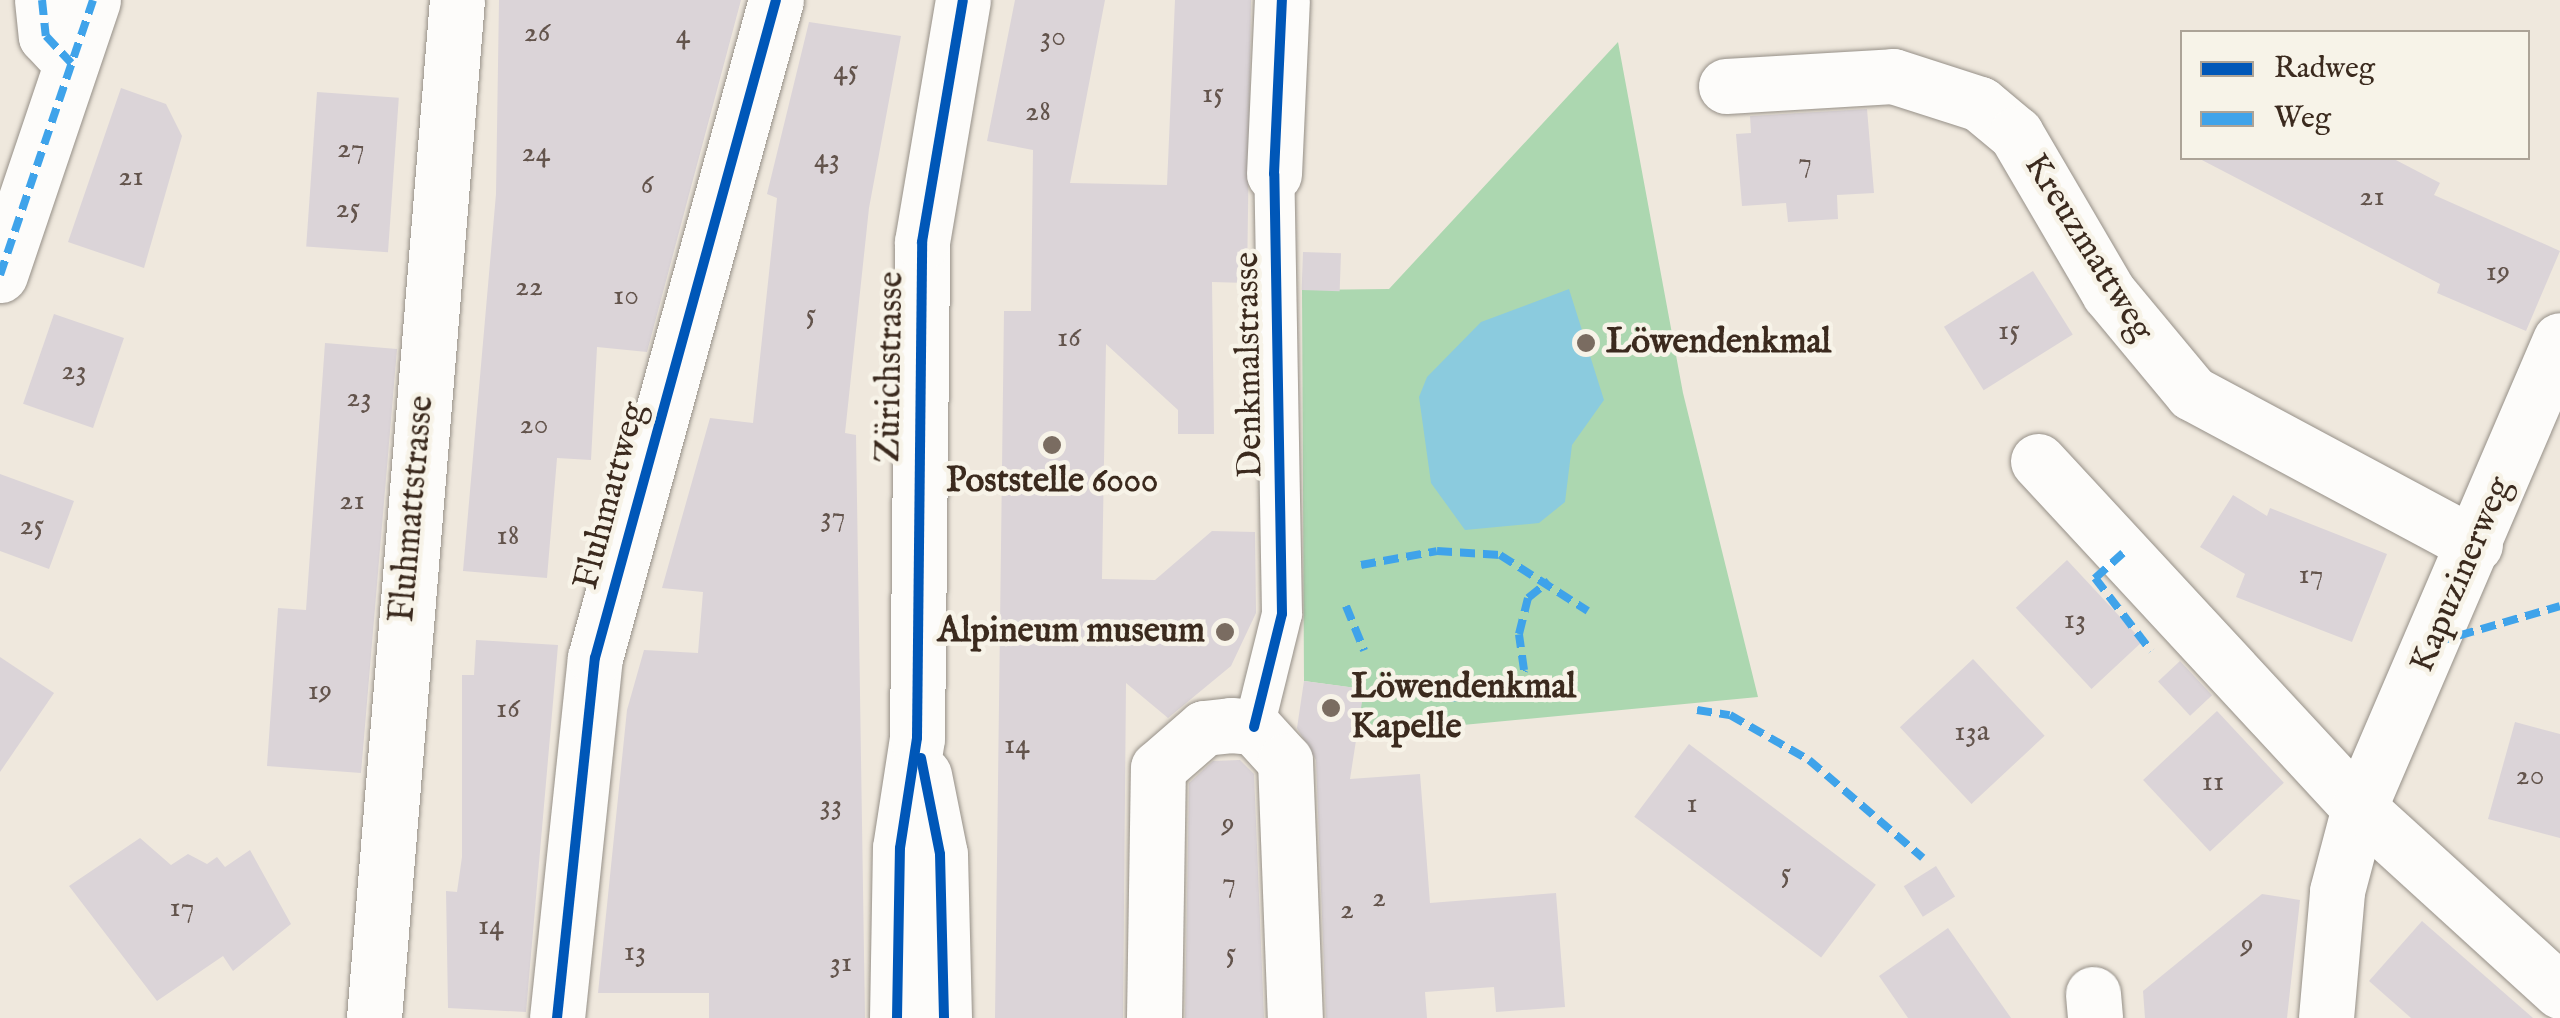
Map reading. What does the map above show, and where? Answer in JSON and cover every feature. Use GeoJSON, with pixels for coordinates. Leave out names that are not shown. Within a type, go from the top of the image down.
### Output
{"type":"FeatureCollection","features":[{"type":"Feature","properties":{"kind":"street"},"geometry":{"type":"LineString","coordinates":[[42,0],[46,36],[71,63]]}},
{"type":"Feature","properties":{"kind":"street"},"geometry":{"type":"LineString","coordinates":[[0,275],[93,0]]}},
{"type":"Feature","properties":{"kind":"street","name":"Fluhmattstrasse"},"geometry":{"type":"LineString","coordinates":[[369,1014],[457,0]]}},
{"type":"Feature","properties":{"kind":"street","name":"Fluhmattweg"},"geometry":{"type":"LineString","coordinates":[[557,1018],[595,658],[776,0]]}},
{"type":"Feature","properties":{"kind":"street","name":"Zürichstrasse"},"geometry":{"type":"LineString","coordinates":[[897,1018],[900,848],[917,738],[922,242],[963,0]]}},
{"type":"Feature","properties":{"kind":"street","name":"Denkmalstrasse"},"geometry":{"type":"LineString","coordinates":[[1254,727],[1282,614],[1274,174],[1282,0]]}},
{"type":"Feature","properties":{"kind":"street","name":"Kreuzmattweg"},"geometry":{"type":"LineString","coordinates":[[1726,86],[1893,76],[1980,104],[2016,134],[2109,294],[2192,393],[2476,546]]}},
{"type":"Feature","properties":{"kind":"street","name":"Kapuzinerweg"},"geometry":{"type":"LineString","coordinates":[[2326,1018],[2337,891],[2358,808],[2476,546],[2560,340]]}},
{"type":"Feature","properties":{"kind":"street"},"geometry":{"type":"LineString","coordinates":[[2038,462],[2358,808],[2560,990]]}},
{"type":"Feature","properties":{"kind":"street"},"geometry":{"type":"LineString","coordinates":[[1154,1018],[1158,768],[1204,728],[1254,727],[1288,776],[1296,1018]]}},
{"type":"Feature","properties":{"kind":"street","name":"Zürichstrasse"},"geometry":{"type":"LineString","coordinates":[[917,738],[940,854],[944,1018]]}},
{"type":"Feature","properties":{"kind":"green space"},"geometry":{"type":"Polygon","coordinates":[[[1618,42],[1683,393],[1758,697],[1357,735],[1363,689],[1304,681],[1302,290],[1389,289],[1618,42]]]}},
{"type":"Feature","properties":{"kind":"water"},"geometry":{"type":"Polygon","coordinates":[[[1569,289],[1604,400],[1572,445],[1565,502],[1539,523],[1465,530],[1431,483],[1419,397],[1427,377],[1481,322],[1569,289]]]}},
{"type":"Feature","properties":{"kind":"building"},"geometry":{"type":"Polygon","coordinates":[[[499,0],[741,0],[647,352],[597,347],[591,460],[557,458],[547,578],[463,571],[496,194],[499,0]]]}},
{"type":"Feature","properties":{"kind":"building"},"geometry":{"type":"Polygon","coordinates":[[[1015,0],[1105,0],[1070,183],[1167,185],[1175,0],[1251,0],[1247,283],[1212,282],[1214,434],[1178,434],[1178,410],[1106,344],[1102,579],[1155,580],[1212,531],[1255,532],[1256,613],[1231,666],[1168,718],[1126,683],[1123,1018],[995,1018],[1004,311],[1031,311],[1033,150],[987,141],[1015,0]]]}},
{"type":"Feature","properties":{"kind":"building"},"geometry":{"type":"Polygon","coordinates":[[[809,22],[901,36],[869,208],[845,433],[856,435],[865,1018],[709,1018],[709,993],[598,993],[627,710],[644,650],[698,653],[703,592],[662,588],[710,418],[753,423],[777,198],[767,194],[809,22]]]}},
{"type":"Feature","properties":{"kind":"building"},"geometry":{"type":"Polygon","coordinates":[[[121,88],[166,104],[182,136],[144,268],[68,242],[121,88]]]}},
{"type":"Feature","properties":{"kind":"building"},"geometry":{"type":"Polygon","coordinates":[[[317,92],[399,98],[388,252],[306,247],[317,92]]]}},
{"type":"Feature","properties":{"kind":"building"},"geometry":{"type":"Polygon","coordinates":[[[1867,109],[1874,193],[1837,195],[1838,219],[1788,222],[1786,203],[1742,206],[1736,134],[1751,133],[1750,116],[1867,109]]]}},
{"type":"Feature","properties":{"kind":"building"},"geometry":{"type":"Polygon","coordinates":[[[2202,160],[2396,160],[2440,183],[2434,195],[2560,251],[2526,331],[2437,293],[2440,284],[2202,160]]]}},
{"type":"Feature","properties":{"kind":"building"},"geometry":{"type":"Polygon","coordinates":[[[1303,252],[1341,253],[1340,291],[1302,290],[1303,252]]]}},
{"type":"Feature","properties":{"kind":"building"},"geometry":{"type":"Polygon","coordinates":[[[2033,271],[2073,335],[1984,390],[1944,327],[2033,271]]]}},
{"type":"Feature","properties":{"kind":"building"},"geometry":{"type":"Polygon","coordinates":[[[54,314],[124,338],[93,428],[23,404],[54,314]]]}},
{"type":"Feature","properties":{"kind":"building"},"geometry":{"type":"Polygon","coordinates":[[[325,343],[397,349],[361,773],[267,766],[278,608],[306,610],[325,343]]]}},
{"type":"Feature","properties":{"kind":"building"},"geometry":{"type":"Polygon","coordinates":[[[0,474],[74,501],[49,569],[0,551],[0,474]]]}},
{"type":"Feature","properties":{"kind":"building"},"geometry":{"type":"Polygon","coordinates":[[[2233,495],[2267,516],[2270,508],[2387,554],[2352,642],[2236,597],[2245,574],[2200,547],[2233,495]]]}},
{"type":"Feature","properties":{"kind":"building"},"geometry":{"type":"Polygon","coordinates":[[[2067,560],[2143,641],[2092,689],[2016,608],[2067,560]]]}},
{"type":"Feature","properties":{"kind":"building"},"geometry":{"type":"Polygon","coordinates":[[[476,640],[558,645],[526,1012],[448,1008],[446,891],[457,892],[462,857],[462,675],[474,675],[476,640]]]}},
{"type":"Feature","properties":{"kind":"building"},"geometry":{"type":"Polygon","coordinates":[[[0,657],[54,693],[0,772],[0,657]]]}},
{"type":"Feature","properties":{"kind":"building"},"geometry":{"type":"Polygon","coordinates":[[[1973,659],[2045,736],[1971,804],[1900,727],[1973,659]]]}},
{"type":"Feature","properties":{"kind":"building"},"geometry":{"type":"Polygon","coordinates":[[[2180,661],[2212,695],[2190,716],[2158,681],[2180,661]]]}},
{"type":"Feature","properties":{"kind":"building"},"geometry":{"type":"Polygon","coordinates":[[[1304,681],[1364,689],[1350,779],[1420,774],[1430,903],[1556,893],[1565,1007],[1496,1012],[1494,987],[1425,992],[1427,1018],[1326,1018],[1316,760],[1297,728],[1304,681]]]}},
{"type":"Feature","properties":{"kind":"building"},"geometry":{"type":"Polygon","coordinates":[[[2217,711],[2284,783],[2210,852],[2143,780],[2217,711]]]}},
{"type":"Feature","properties":{"kind":"building"},"geometry":{"type":"Polygon","coordinates":[[[2515,722],[2560,734],[2560,838],[2488,819],[2515,722]]]}},
{"type":"Feature","properties":{"kind":"building"},"geometry":{"type":"Polygon","coordinates":[[[1689,744],[1876,885],[1821,958],[1634,817],[1689,744]]]}},
{"type":"Feature","properties":{"kind":"building"},"geometry":{"type":"Polygon","coordinates":[[[1240,760],[1254,774],[1264,1018],[1185,1018],[1189,783],[1213,761],[1240,760]]]}},
{"type":"Feature","properties":{"kind":"building"},"geometry":{"type":"Polygon","coordinates":[[[140,838],[171,865],[188,854],[207,864],[217,857],[225,867],[250,850],[291,924],[233,971],[223,956],[157,1001],[69,886],[140,838]]]}},
{"type":"Feature","properties":{"kind":"building"},"geometry":{"type":"Polygon","coordinates":[[[1936,866],[1955,897],[1923,917],[1904,886],[1936,866]]]}},
{"type":"Feature","properties":{"kind":"building"},"geometry":{"type":"Polygon","coordinates":[[[2262,894],[2300,900],[2287,1018],[2145,1018],[2143,991],[2262,894]]]}},
{"type":"Feature","properties":{"kind":"building"},"geometry":{"type":"Polygon","coordinates":[[[2422,921],[2533,1018],[2411,1018],[2369,981],[2422,921]]]}},
{"type":"Feature","properties":{"kind":"building"},"geometry":{"type":"Polygon","coordinates":[[[1948,928],[2011,1018],[1908,1018],[1879,976],[1948,928]]]}},
{"type":"Feature","properties":{"kind":"marked path"},"geometry":{"type":"LineString","coordinates":[[42,0],[46,36],[71,63]]}},
{"type":"Feature","properties":{"kind":"marked path"},"geometry":{"type":"LineString","coordinates":[[0,275],[93,0]]}},
{"type":"Feature","properties":{"kind":"marked path"},"geometry":{"type":"LineString","coordinates":[[1361,565],[1437,551],[1500,555],[1588,611]]}},
{"type":"Feature","properties":{"kind":"marked path"},"geometry":{"type":"LineString","coordinates":[[2123,553],[2095,578],[2151,651]]}},
{"type":"Feature","properties":{"kind":"marked path"},"geometry":{"type":"LineString","coordinates":[[1398,681],[1448,698],[1513,691],[1524,670],[1519,634],[1528,598],[1549,581]]}},
{"type":"Feature","properties":{"kind":"marked path"},"geometry":{"type":"LineString","coordinates":[[1346,606],[1364,650]]}},
{"type":"Feature","properties":{"kind":"marked path"},"geometry":{"type":"LineString","coordinates":[[2437,642],[2560,606]]}},
{"type":"Feature","properties":{"kind":"marked path"},"geometry":{"type":"LineString","coordinates":[[1697,710],[1730,715],[1809,760],[1923,858]]}},
{"type":"Feature","properties":{"kind":"cycle path"},"geometry":{"type":"LineString","coordinates":[[557,1018],[595,658],[776,0]]}},
{"type":"Feature","properties":{"kind":"cycle path"},"geometry":{"type":"LineString","coordinates":[[897,1018],[900,848],[917,738],[922,242],[963,0]]}},
{"type":"Feature","properties":{"kind":"cycle path"},"geometry":{"type":"LineString","coordinates":[[1254,727],[1282,614],[1274,174],[1282,0]]}},
{"type":"Feature","properties":{"kind":"cycle path"},"geometry":{"type":"LineString","coordinates":[[921,758],[940,854],[944,1018]]}},
{"type":"Feature","properties":{"kind":"place","name":"Löwendenkmal"},"geometry":{"type":"Point","coordinates":[1586,343]}},
{"type":"Feature","properties":{"kind":"place","name":"Poststelle 6000"},"geometry":{"type":"Point","coordinates":[1052,445]}},
{"type":"Feature","properties":{"kind":"place","name":"Alpineum museum"},"geometry":{"type":"Point","coordinates":[1225,632]}},
{"type":"Feature","properties":{"kind":"place","name":"Löwendenkmal Kapelle"},"geometry":{"type":"Point","coordinates":[1331,708]}}]}
